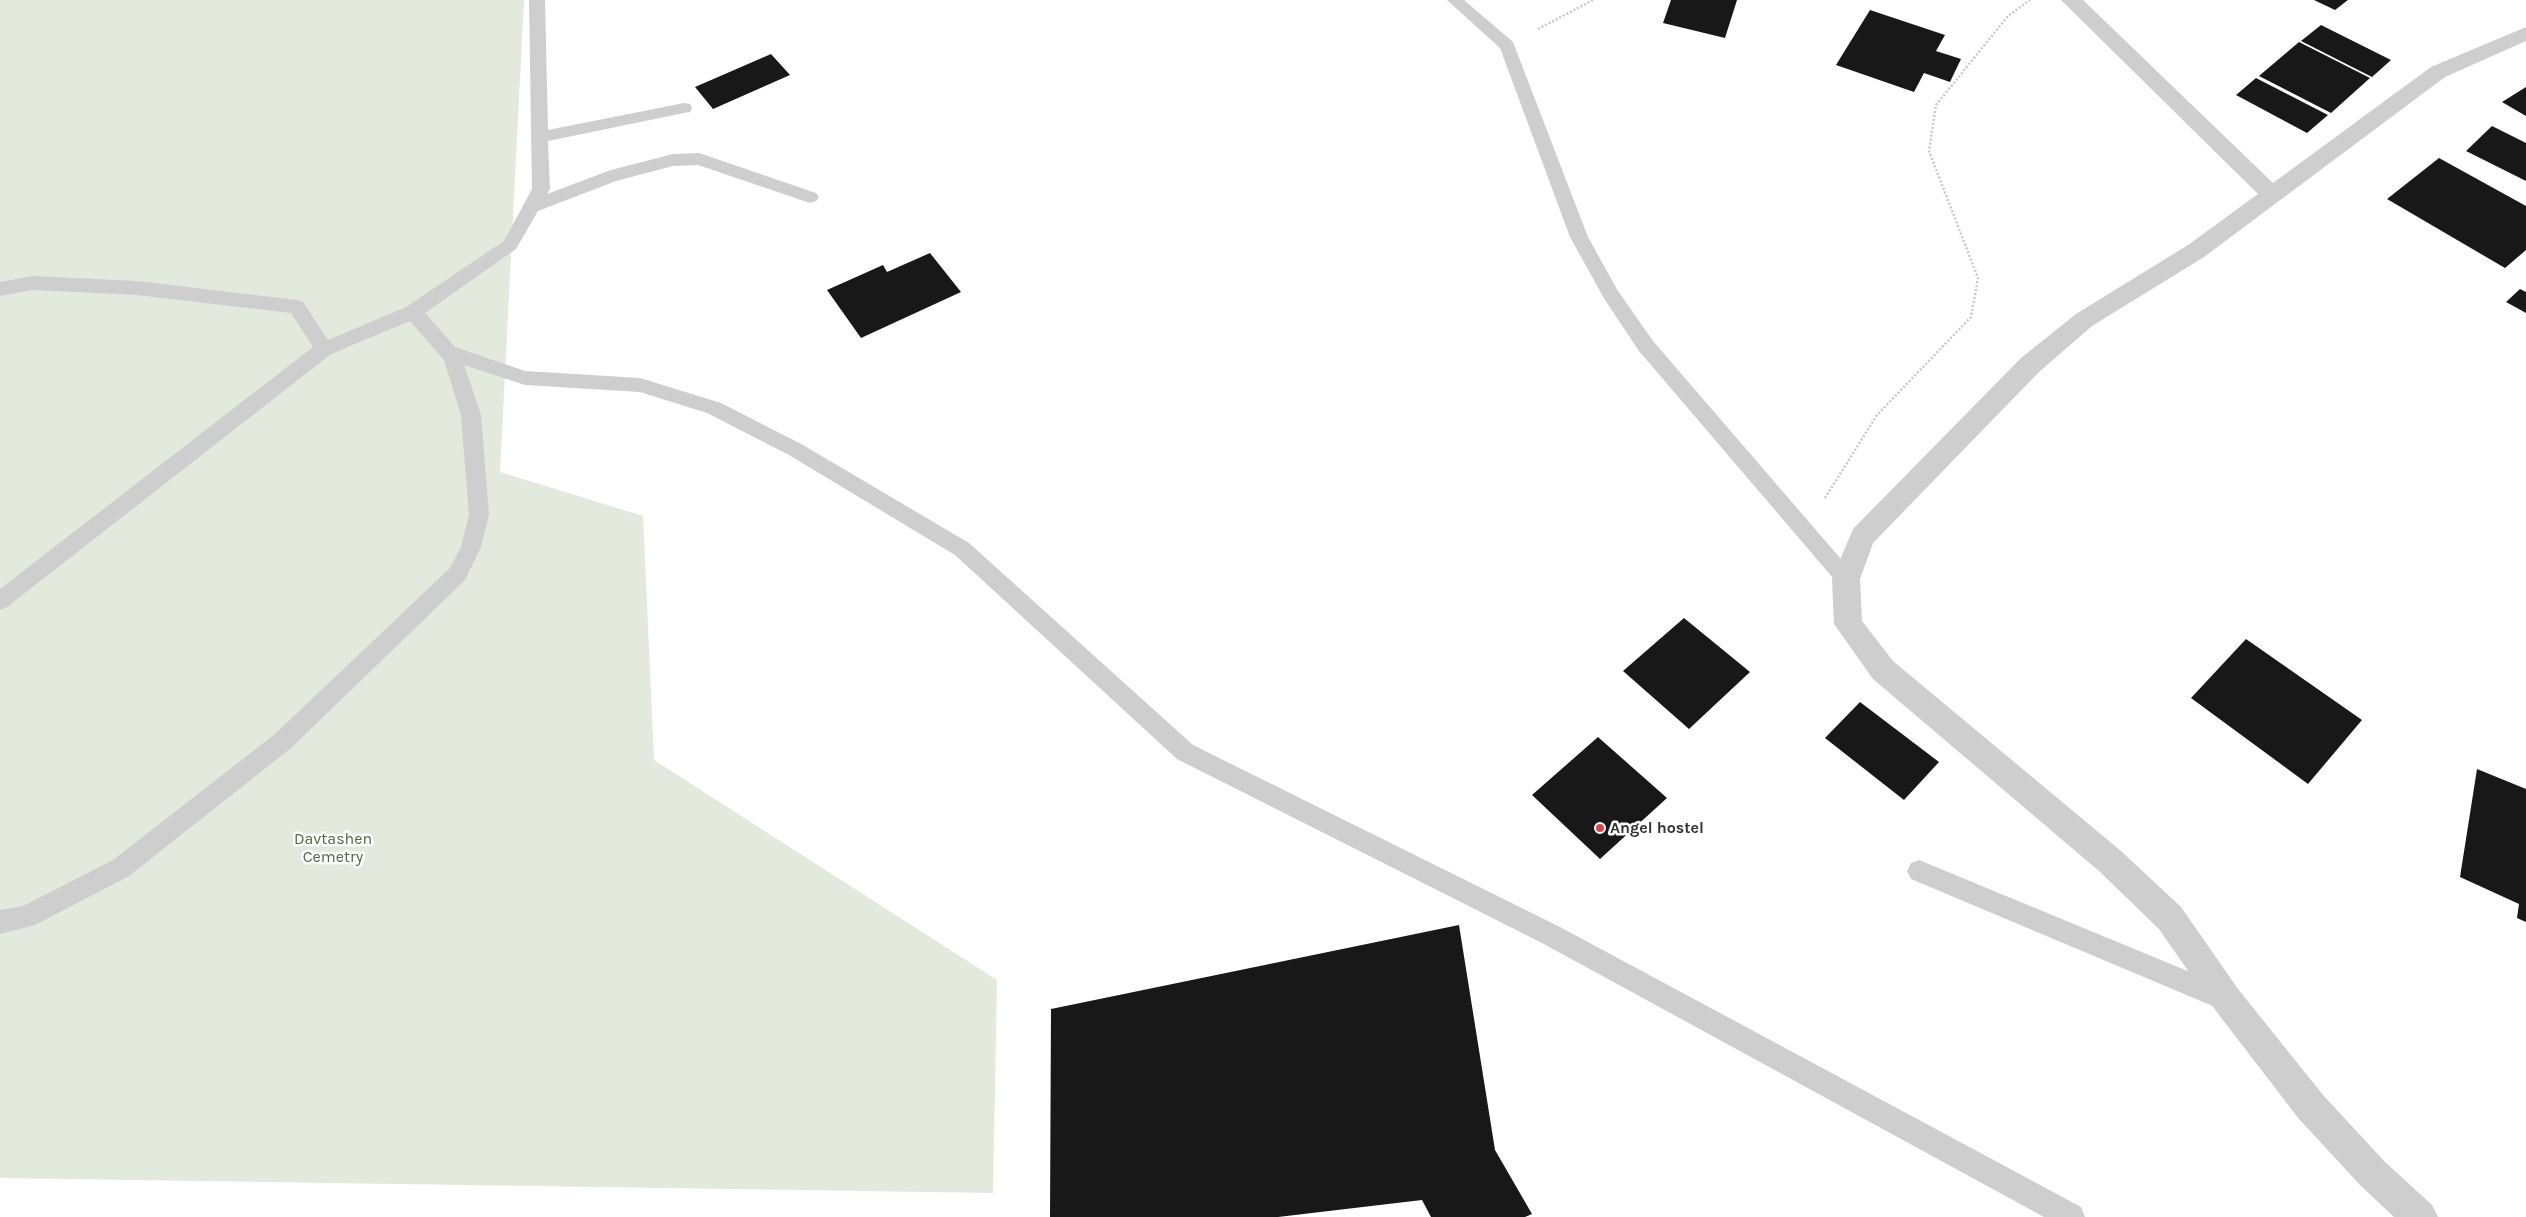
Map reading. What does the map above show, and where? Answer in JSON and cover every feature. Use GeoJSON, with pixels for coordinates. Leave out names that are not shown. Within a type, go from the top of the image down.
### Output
{"type":"FeatureCollection","features":[{"type":"Feature","properties":{"kind":"street"},"geometry":{"type":"LineString","coordinates":[[2071,0],[2272,194]]}},
{"type":"Feature","properties":{"kind":"street"},"geometry":{"type":"LineString","coordinates":[[2420,1217],[2374,1174],[2311,1107],[2227,1000],[2170,918],[2110,860],[1883,670],[1848,624],[1846,579],[1862,537],[2030,364],[2084,320],[2196,251],[2438,72],[2526,33]]}},
{"type":"Feature","properties":{"kind":"lane"},"geometry":{"type":"LineString","coordinates":[[0,601],[324,349],[413,312],[510,245],[540,189],[537,0]]}},
{"type":"Feature","properties":{"kind":"lane"},"geometry":{"type":"LineString","coordinates":[[1455,0],[1506,46],[1578,237],[1611,295],[1646,346],[1846,579]]}},
{"type":"Feature","properties":{"kind":"lane"},"geometry":{"type":"LineString","coordinates":[[540,137],[684,108]]}},
{"type":"Feature","properties":{"kind":"lane"},"geometry":{"type":"LineString","coordinates":[[530,207],[611,176],[682,160],[699,159],[810,197]]}},
{"type":"Feature","properties":{"kind":"lane"},"geometry":{"type":"LineString","coordinates":[[0,289],[33,283],[137,288],[297,307],[324,349]]}},
{"type":"Feature","properties":{"kind":"lane"},"geometry":{"type":"LineString","coordinates":[[0,922],[26,917],[121,868],[283,741],[458,574],[472,547],[479,515],[471,415],[452,357],[413,312]]}},
{"type":"Feature","properties":{"kind":"lane"},"geometry":{"type":"LineString","coordinates":[[448,352],[525,378],[640,385],[714,408],[796,450],[962,549],[1185,752],[1551,935],[2071,1217]]}},
{"type":"Feature","properties":{"kind":"lane"},"geometry":{"type":"LineString","coordinates":[[1918,871],[2227,1000]]}},
{"type":"Feature","properties":{"kind":"path"},"geometry":{"type":"LineString","coordinates":[[1506,46],[1593,0]]}},
{"type":"Feature","properties":{"kind":"path"},"geometry":{"type":"LineString","coordinates":[[1805,531],[1877,415],[1970,317],[1978,278],[1928,151],[1936,105],[2008,16],[2030,0]]}},
{"type":"Feature","properties":{"kind":"green space","name":"Davtashen Cemetry"},"geometry":{"type":"Polygon","coordinates":[[[0,0],[524,0],[500,472],[643,516],[654,760],[997,980],[993,1193],[0,1178],[0,0]]]}},
{"type":"Feature","properties":{"kind":"building"},"geometry":{"type":"Polygon","coordinates":[[[1671,0],[1737,0],[1725,38],[1663,23],[1671,0]]]}},
{"type":"Feature","properties":{"kind":"building"},"geometry":{"type":"Polygon","coordinates":[[[2314,0],[2348,0],[2335,10],[2314,0]]]}},
{"type":"Feature","properties":{"kind":"building"},"geometry":{"type":"Polygon","coordinates":[[[1870,10],[1945,35],[1936,51],[1961,59],[1950,82],[1924,73],[1914,92],[1836,65],[1870,10]]]}},
{"type":"Feature","properties":{"kind":"building"},"geometry":{"type":"Polygon","coordinates":[[[2321,25],[2391,60],[2372,77],[2301,41],[2321,25]]]}},
{"type":"Feature","properties":{"kind":"building"},"geometry":{"type":"Polygon","coordinates":[[[2299,42],[2370,78],[2331,113],[2259,76],[2299,42]]]}},
{"type":"Feature","properties":{"kind":"building"},"geometry":{"type":"Polygon","coordinates":[[[771,54],[790,75],[713,109],[695,87],[771,54]]]}},
{"type":"Feature","properties":{"kind":"building"},"geometry":{"type":"Polygon","coordinates":[[[2256,78],[2328,115],[2307,133],[2236,95],[2256,78]]]}},
{"type":"Feature","properties":{"kind":"building"},"geometry":{"type":"Polygon","coordinates":[[[2526,87],[2526,116],[2502,102],[2526,87]]]}},
{"type":"Feature","properties":{"kind":"building"},"geometry":{"type":"Polygon","coordinates":[[[2492,126],[2526,143],[2526,181],[2466,151],[2492,126]]]}},
{"type":"Feature","properties":{"kind":"building"},"geometry":{"type":"Polygon","coordinates":[[[2439,158],[2526,206],[2526,250],[2505,268],[2387,199],[2439,158]]]}},
{"type":"Feature","properties":{"kind":"building"},"geometry":{"type":"Polygon","coordinates":[[[930,253],[961,292],[861,338],[827,290],[883,265],[887,272],[930,253]]]}},
{"type":"Feature","properties":{"kind":"building"},"geometry":{"type":"Polygon","coordinates":[[[2520,289],[2526,292],[2526,313],[2506,302],[2520,289]]]}},
{"type":"Feature","properties":{"kind":"building"},"geometry":{"type":"Polygon","coordinates":[[[1684,618],[1750,672],[1689,729],[1623,671],[1684,618]]]}},
{"type":"Feature","properties":{"kind":"building"},"geometry":{"type":"Polygon","coordinates":[[[2246,639],[2362,720],[2308,784],[2191,698],[2246,639]]]}},
{"type":"Feature","properties":{"kind":"building"},"geometry":{"type":"Polygon","coordinates":[[[1860,702],[1939,762],[1904,800],[1825,738],[1860,702]]]}},
{"type":"Feature","properties":{"kind":"building","name":"Angel hostel"},"geometry":{"type":"Polygon","coordinates":[[[1598,737],[1667,798],[1600,859],[1532,795],[1598,737]]]}},
{"type":"Feature","properties":{"kind":"building"},"geometry":{"type":"Polygon","coordinates":[[[2477,769],[2526,789],[2526,922],[2517,918],[2519,904],[2460,877],[2477,769]]]}},
{"type":"Feature","properties":{"kind":"building"},"geometry":{"type":"Polygon","coordinates":[[[1459,925],[1495,1150],[1532,1214],[1525,1217],[1431,1217],[1422,1200],[1278,1217],[1050,1217],[1051,1009],[1459,925]]]}},
{"type":"Feature","properties":{"kind":"place","name":"Angel hostel"},"geometry":{"type":"Point","coordinates":[1600,828]}}]}
